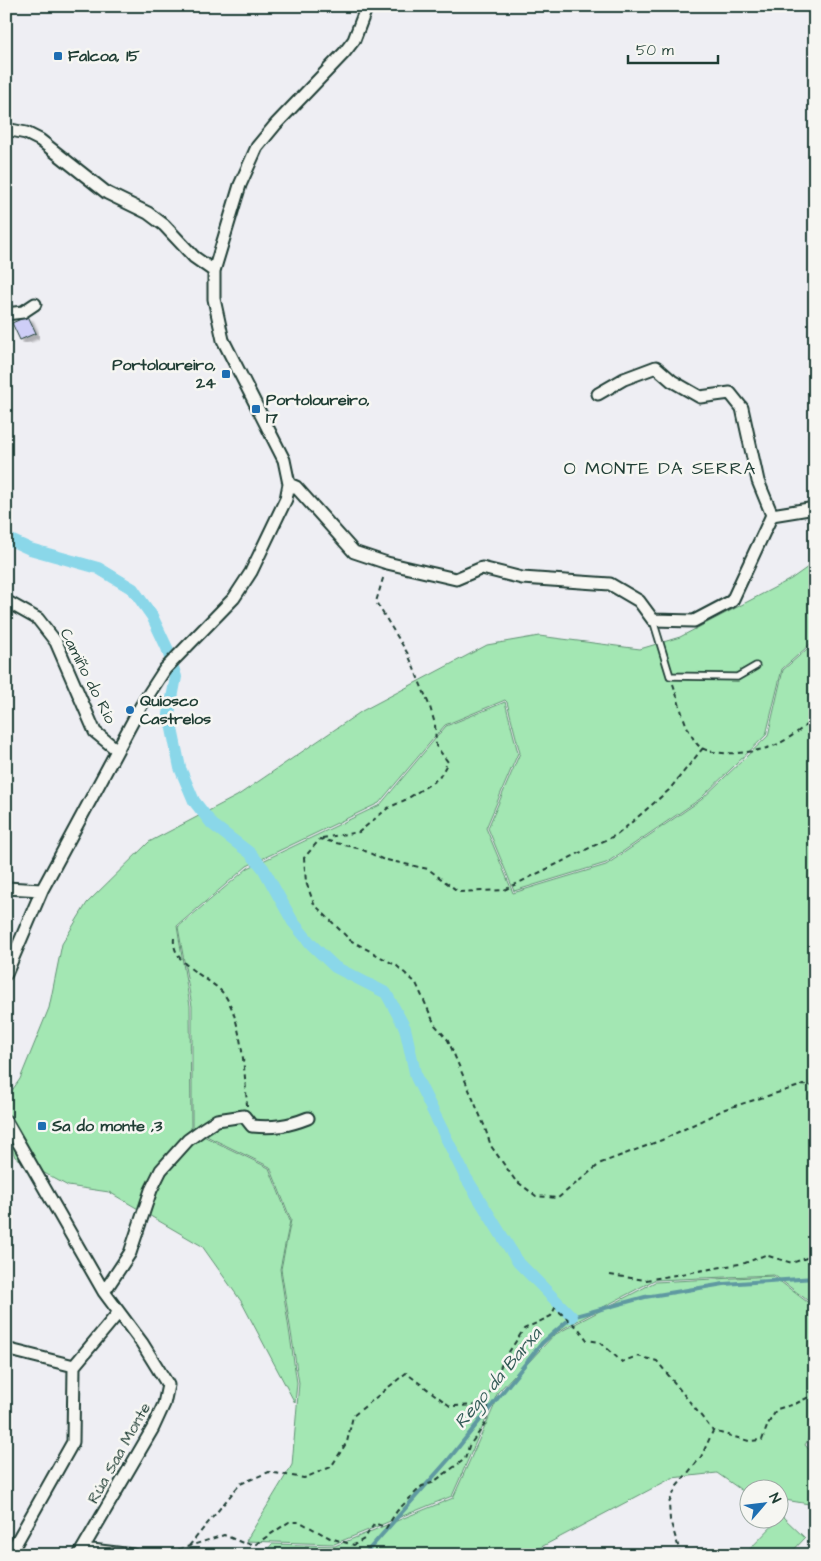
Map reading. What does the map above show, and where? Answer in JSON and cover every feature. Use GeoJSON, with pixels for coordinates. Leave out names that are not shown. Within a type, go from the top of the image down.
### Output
{"type":"FeatureCollection","features":[{"type":"Feature","properties":{"kind":"street"},"geometry":{"type":"LineString","coordinates":[[6,974],[42,890],[141,706],[165,669],[234,598],[274,526],[286,499],[289,484],[284,460],[223,340],[214,299],[214,271],[240,185],[257,148],[276,124],[344,53],[354,40],[368,6]]}},
{"type":"Feature","properties":{"kind":"street"},"geometry":{"type":"LineString","coordinates":[[6,129],[26,133],[40,140],[107,193],[148,213],[164,225],[194,257],[214,271]]}},
{"type":"Feature","properties":{"kind":"street"},"geometry":{"type":"LineString","coordinates":[[6,314],[23,312],[35,304]]}},
{"type":"Feature","properties":{"kind":"street"},"geometry":{"type":"LineString","coordinates":[[289,484],[296,487],[354,552],[387,563],[456,579],[482,568],[522,578],[610,584],[639,601],[653,620],[694,621],[732,601],[772,515],[758,481],[742,408],[730,393],[700,397],[672,382],[656,367],[624,379],[598,394]]}},
{"type":"Feature","properties":{"kind":"street"},"geometry":{"type":"LineString","coordinates":[[772,515],[815,508]]}},
{"type":"Feature","properties":{"kind":"street","name":"Camiño do Río"},"geometry":{"type":"LineString","coordinates":[[6,601],[38,619],[56,642],[95,732],[117,750]]}},
{"type":"Feature","properties":{"kind":"street"},"geometry":{"type":"LineString","coordinates":[[6,888],[42,890]]}},
{"type":"Feature","properties":{"kind":"street"},"geometry":{"type":"LineString","coordinates":[[104,1292],[130,1253],[151,1190],[161,1170],[188,1140],[217,1120],[244,1116],[252,1126],[272,1128],[290,1125],[308,1118]]}},
{"type":"Feature","properties":{"kind":"street","name":"Rúa Saa Monte"},"geometry":{"type":"LineString","coordinates":[[6,1121],[104,1292],[168,1385],[168,1394],[153,1428],[82,1552]]}},
{"type":"Feature","properties":{"kind":"street"},"geometry":{"type":"LineString","coordinates":[[6,1554],[11,1552],[73,1442],[74,1366],[119,1312]]}},
{"type":"Feature","properties":{"kind":"street"},"geometry":{"type":"LineString","coordinates":[[6,1349],[74,1366]]}},
{"type":"Feature","properties":{"kind":"street"},"geometry":{"type":"LineString","coordinates":[[82,1552],[132,1555]]}},
{"type":"Feature","properties":{"kind":"lane"},"geometry":{"type":"LineString","coordinates":[[653,620],[670,676],[737,677],[756,666]]}},
{"type":"Feature","properties":{"kind":"path"},"geometry":{"type":"LineString","coordinates":[[387,563],[376,602],[408,654],[430,707],[436,746],[448,762],[438,778],[407,799],[388,808],[359,832],[320,839],[304,858],[306,882],[314,904],[350,940],[397,966],[416,983],[435,1025],[448,1040],[484,1125],[490,1146],[516,1180],[536,1196],[558,1198],[601,1163],[662,1140],[725,1109],[804,1085],[815,1086]]}},
{"type":"Feature","properties":{"kind":"path"},"geometry":{"type":"LineString","coordinates":[[670,676],[688,728],[698,746],[716,753],[758,752],[778,744],[815,717]]}},
{"type":"Feature","properties":{"kind":"path"},"geometry":{"type":"LineString","coordinates":[[320,839],[361,849],[382,859],[428,869],[459,892],[504,890],[618,834],[669,790],[703,748]]}},
{"type":"Feature","properties":{"kind":"path"},"geometry":{"type":"LineString","coordinates":[[174,938],[173,945],[178,955],[188,966],[218,988],[230,1005],[236,1024],[245,1087],[247,1106],[244,1116]]}},
{"type":"Feature","properties":{"kind":"path"},"geometry":{"type":"LineString","coordinates":[[610,1275],[646,1280],[745,1263],[765,1254],[792,1263],[815,1255]]}},
{"type":"Feature","properties":{"kind":"path"},"geometry":{"type":"LineString","coordinates":[[161,1555],[224,1535],[243,1544],[256,1544],[289,1522],[300,1522],[330,1538],[354,1545],[364,1539],[375,1523],[386,1528],[397,1511],[422,1486],[432,1483],[465,1460],[469,1446],[486,1423],[487,1405],[493,1381],[503,1361],[524,1329],[551,1316],[555,1308],[579,1329],[587,1340],[600,1342],[622,1362],[637,1356],[657,1361],[713,1431],[749,1441],[762,1440],[776,1409],[795,1404],[815,1394]]}},
{"type":"Feature","properties":{"kind":"path"},"geometry":{"type":"LineString","coordinates":[[189,1546],[240,1484],[269,1472],[304,1478],[331,1467],[348,1442],[353,1416],[406,1373],[450,1406],[487,1405]]}},
{"type":"Feature","properties":{"kind":"path"},"geometry":{"type":"LineString","coordinates":[[681,1555],[670,1520],[668,1503],[677,1486],[701,1457],[713,1431]]}},
{"type":"Feature","properties":{"kind":"green space"},"geometry":{"type":"Polygon","coordinates":[[[815,562],[815,640],[782,669],[766,735],[700,799],[606,863],[514,891],[488,828],[520,753],[505,700],[445,725],[379,803],[247,866],[177,926],[190,1006],[191,1130],[269,1168],[290,1221],[280,1269],[297,1383],[295,1403],[241,1301],[202,1246],[109,1192],[68,1186],[15,1157],[6,1132],[6,1099],[20,1079],[49,1008],[62,944],[87,903],[149,842],[237,796],[362,711],[487,645],[539,636],[640,649],[680,637],[791,579],[815,562]]]}},
{"type":"Feature","properties":{"kind":"green space"},"geometry":{"type":"Polygon","coordinates":[[[815,642],[815,1306],[774,1275],[654,1280],[553,1334],[498,1392],[452,1496],[334,1544],[246,1541],[292,1465],[299,1383],[281,1269],[291,1220],[270,1167],[192,1129],[192,1006],[178,927],[248,868],[380,805],[446,726],[505,702],[518,753],[486,828],[513,893],[606,865],[701,800],[768,736],[783,670],[815,642]]]}},
{"type":"Feature","properties":{"kind":"green space"},"geometry":{"type":"Polygon","coordinates":[[[773,1276],[815,1308],[815,1427],[805,1445],[815,1456],[815,1505],[788,1500],[788,1478],[738,1478],[738,1488],[717,1473],[672,1478],[526,1555],[263,1555],[272,1544],[335,1546],[453,1498],[500,1393],[554,1335],[655,1282],[773,1276]]]}},
{"type":"Feature","properties":{"kind":"green space"},"geometry":{"type":"Polygon","coordinates":[[[788,1522],[805,1538],[789,1555],[744,1555],[770,1528],[788,1528],[788,1522]]]}},
{"type":"Feature","properties":{"kind":"building"},"geometry":{"type":"Polygon","coordinates":[[[28,316],[36,333],[20,340],[12,323],[28,316]]]}},
{"type":"Feature","properties":{"kind":"waterway"},"geometry":{"type":"LineString","coordinates":[[6,538],[30,549],[98,568],[133,589],[152,616],[167,648],[176,677],[169,714],[180,768],[194,801],[212,824],[250,853],[263,868],[293,922],[311,944],[335,967],[386,993],[405,1028],[416,1077],[465,1176],[518,1262],[572,1317]]}},
{"type":"Feature","properties":{"kind":"waterway","name":"Rego da Barxa"},"geometry":{"type":"LineString","coordinates":[[364,1555],[449,1459],[542,1343],[572,1317],[645,1297],[724,1284],[815,1278]]}},
{"type":"Feature","properties":{"kind":"place","name":"Falcoa, 15"},"geometry":{"type":"Point","coordinates":[58,56]}},
{"type":"Feature","properties":{"kind":"place","name":"Portoloureiro, 24"},"geometry":{"type":"Point","coordinates":[226,374]}},
{"type":"Feature","properties":{"kind":"place","name":"Portoloureiro, 17"},"geometry":{"type":"Point","coordinates":[256,409]}},
{"type":"Feature","properties":{"kind":"place","name":"Quiosco Castrelos"},"geometry":{"type":"Point","coordinates":[130,710]}},
{"type":"Feature","properties":{"kind":"place","name":"Sa do monte ,3"},"geometry":{"type":"Point","coordinates":[42,1126]}},
{"type":"Feature","properties":{"kind":"district","name":"O MONTE DA SERRA"},"geometry":{"type":"Point","coordinates":[660,468]}}]}
